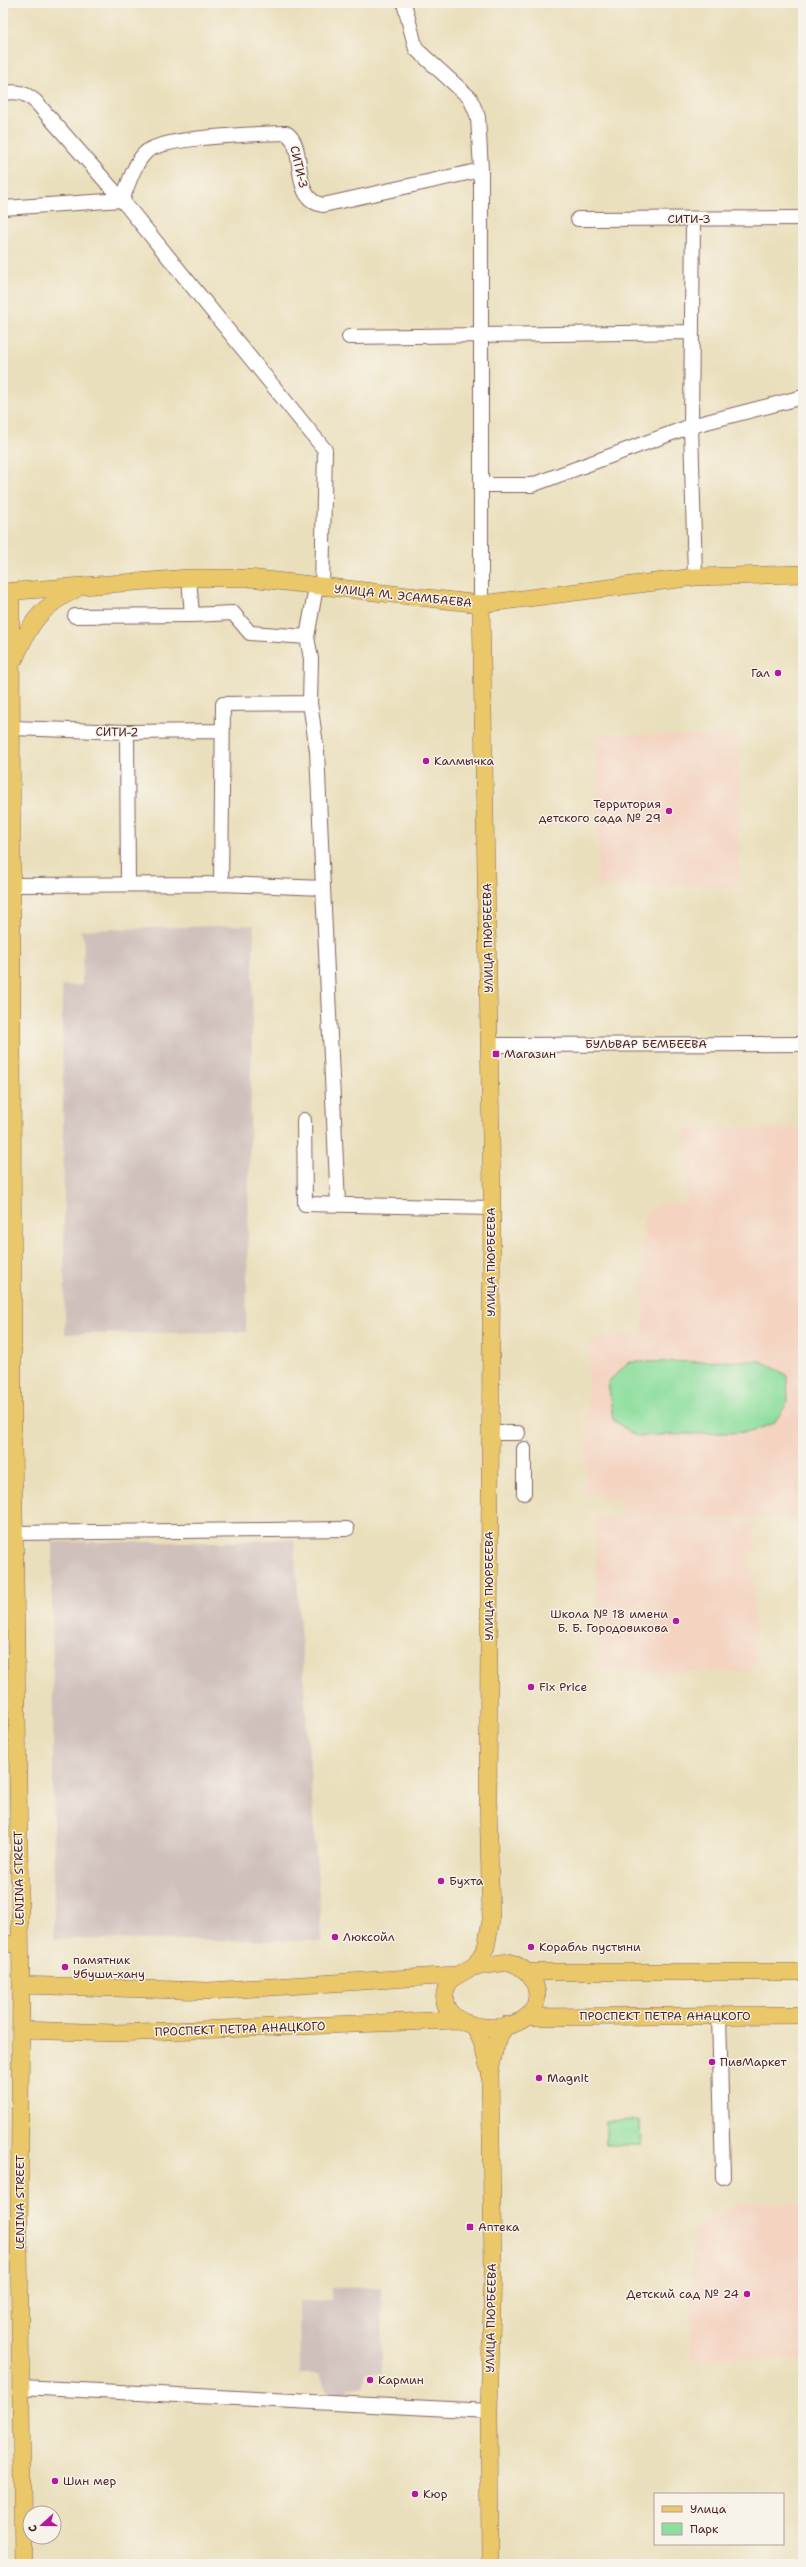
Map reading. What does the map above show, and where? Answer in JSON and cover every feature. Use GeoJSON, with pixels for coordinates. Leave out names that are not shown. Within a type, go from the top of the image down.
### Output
{"type":"FeatureCollection","features":[{"type":"Feature","properties":{"kind":"main road","name":"УЛИЦА М. ЭСАМБАЕВА"},"geometry":{"type":"LineString","coordinates":[[7,592],[189,578],[249,578],[319,588],[481,604],[695,577],[803,574]]}},
{"type":"Feature","properties":{"kind":"main road"},"geometry":{"type":"LineString","coordinates":[[12,664],[30,626],[40,613],[50,603],[83,586]]}},
{"type":"Feature","properties":{"kind":"main road","name":"LENINA STREET"},"geometry":{"type":"LineString","coordinates":[[7,592],[12,664],[14,1533],[21,1985],[19,2242],[23,2564]]}},
{"type":"Feature","properties":{"kind":"main road","name":"УЛИЦА ПЮРБЕЕВА"},"geometry":{"type":"LineString","coordinates":[[481,604],[492,1208],[488,1799],[491,1920]]}},
{"type":"Feature","properties":{"kind":"main road"},"geometry":{"type":"LineString","coordinates":[[3,635],[12,664]]}},
{"type":"Feature","properties":{"kind":"main road"},"geometry":{"type":"LineString","coordinates":[[491,1920],[498,1948],[509,1962],[527,1972],[803,1972]]}},
{"type":"Feature","properties":{"kind":"main road"},"geometry":{"type":"LineString","coordinates":[[475,1966],[486,1947],[491,1920]]}},
{"type":"Feature","properties":{"kind":"main road"},"geometry":{"type":"LineString","coordinates":[[3,1944],[20,1944]]}},
{"type":"Feature","properties":{"kind":"main road"},"geometry":{"type":"LineString","coordinates":[[21,1985],[209,1991],[455,1975],[475,1966],[509,1962]]}},
{"type":"Feature","properties":{"kind":"main road"},"geometry":{"type":"LineString","coordinates":[[455,1975],[448,1983],[446,1993],[447,2004],[451,2014],[458,2020],[474,2026],[506,2025],[516,2024],[527,2017],[536,2001],[536,1991],[527,1972]]}},
{"type":"Feature","properties":{"kind":"main road","name":"ПРОСПЕКТ ПЕТРА АНАЦКОГО"},"geometry":{"type":"LineString","coordinates":[[527,2017],[803,2015]]}},
{"type":"Feature","properties":{"kind":"main road","name":"ПРОСПЕКТ ПЕТРА АНАЦКОГО"},"geometry":{"type":"LineString","coordinates":[[21,2030],[116,2033],[458,2020]]}},
{"type":"Feature","properties":{"kind":"main road"},"geometry":{"type":"LineString","coordinates":[[490,2072],[496,2042],[506,2025]]}},
{"type":"Feature","properties":{"kind":"main road"},"geometry":{"type":"LineString","coordinates":[[474,2026],[482,2042],[490,2072]]}},
{"type":"Feature","properties":{"kind":"main road","name":"УЛИЦА ПЮРБЕЕВА"},"geometry":{"type":"LineString","coordinates":[[490,2072],[493,2270],[489,2411],[490,2564]]}},
{"type":"Feature","properties":{"kind":"street"},"geometry":{"type":"LineString","coordinates":[[404,3],[416,49],[470,98],[478,117],[481,170],[483,485],[481,604]]}},
{"type":"Feature","properties":{"kind":"street"},"geometry":{"type":"LineString","coordinates":[[3,93],[17,91],[28,95],[122,200],[325,450],[319,588],[307,637],[311,659],[310,703],[317,751],[338,1204]]}},
{"type":"Feature","properties":{"kind":"street","name":"СИТИ-3"},"geometry":{"type":"LineString","coordinates":[[122,200],[145,152],[154,147],[209,136],[286,133],[294,142],[306,194],[317,204],[481,170]]}},
{"type":"Feature","properties":{"kind":"street"},"geometry":{"type":"LineString","coordinates":[[3,208],[122,200]]}},
{"type":"Feature","properties":{"kind":"street","name":"СИТИ-3"},"geometry":{"type":"LineString","coordinates":[[578,219],[801,218]]}},
{"type":"Feature","properties":{"kind":"street"},"geometry":{"type":"LineString","coordinates":[[693,219],[691,426],[695,577]]}},
{"type":"Feature","properties":{"kind":"street"},"geometry":{"type":"LineString","coordinates":[[349,337],[692,332]]}},
{"type":"Feature","properties":{"kind":"street"},"geometry":{"type":"LineString","coordinates":[[483,485],[532,485],[691,426],[803,397]]}},
{"type":"Feature","properties":{"kind":"street"},"geometry":{"type":"LineString","coordinates":[[189,578],[192,615]]}},
{"type":"Feature","properties":{"kind":"street"},"geometry":{"type":"LineString","coordinates":[[75,616],[192,615],[232,613],[250,633],[307,637]]}},
{"type":"Feature","properties":{"kind":"street"},"geometry":{"type":"LineString","coordinates":[[221,884],[223,704],[310,703]]}},
{"type":"Feature","properties":{"kind":"street","name":"СИТИ-2"},"geometry":{"type":"LineString","coordinates":[[12,728],[127,732],[222,731]]}},
{"type":"Feature","properties":{"kind":"street"},"geometry":{"type":"LineString","coordinates":[[127,732],[128,884]]}},
{"type":"Feature","properties":{"kind":"street"},"geometry":{"type":"LineString","coordinates":[[13,885],[221,884],[323,888]]}},
{"type":"Feature","properties":{"kind":"street","name":"БУЛЬВАР БЕМБЕЕВА"},"geometry":{"type":"LineString","coordinates":[[490,1045],[803,1044]]}},
{"type":"Feature","properties":{"kind":"street"},"geometry":{"type":"LineString","coordinates":[[304,1120],[305,1204],[492,1208]]}},
{"type":"Feature","properties":{"kind":"street"},"geometry":{"type":"LineString","coordinates":[[490,1433],[518,1433]]}},
{"type":"Feature","properties":{"kind":"street"},"geometry":{"type":"LineString","coordinates":[[524,1449],[524,1493]]}},
{"type":"Feature","properties":{"kind":"street"},"geometry":{"type":"LineString","coordinates":[[14,1533],[347,1528]]}},
{"type":"Feature","properties":{"kind":"street"},"geometry":{"type":"LineString","coordinates":[[718,2015],[723,2177]]}},
{"type":"Feature","properties":{"kind":"street"},"geometry":{"type":"LineString","coordinates":[[22,2387],[489,2411]]}},
{"type":"Feature","properties":{"kind":"shaded area","name":"Территория детского сада № 29"},"geometry":{"type":"Polygon","coordinates":[[[598,734],[739,736],[739,886],[598,887],[598,734]]]}},
{"type":"Feature","properties":{"kind":"shaded area"},"geometry":{"type":"Polygon","coordinates":[[[254,925],[246,1332],[65,1334],[62,986],[82,985],[84,939],[80,930],[254,925]]]}},
{"type":"Feature","properties":{"kind":"shaded area"},"geometry":{"type":"Polygon","coordinates":[[[686,1128],[803,1129],[803,1467],[801,1468],[803,1518],[635,1519],[754,1524],[755,1548],[746,1563],[754,1578],[755,1663],[748,1672],[598,1671],[596,1518],[622,1519],[621,1499],[585,1494],[589,1341],[643,1333],[644,1216],[660,1203],[687,1204],[686,1128]]]}},
{"type":"Feature","properties":{"kind":"shaded area"},"geometry":{"type":"Polygon","coordinates":[[[294,1539],[322,1941],[54,1939],[52,1542],[223,1542],[294,1539]]]}},
{"type":"Feature","properties":{"kind":"shaded area","name":"Детский сад № 24"},"geometry":{"type":"Polygon","coordinates":[[[739,2203],[803,2204],[803,2359],[690,2360],[693,2229],[739,2203]]]}},
{"type":"Feature","properties":{"kind":"shaded area"},"geometry":{"type":"Polygon","coordinates":[[[381,2287],[382,2373],[365,2373],[364,2387],[348,2387],[347,2395],[328,2395],[320,2374],[300,2374],[299,2302],[331,2301],[331,2288],[381,2287]]]}},
{"type":"Feature","properties":{"kind":"green space"},"geometry":{"type":"Polygon","coordinates":[[[761,1361],[787,1375],[788,1402],[774,1423],[750,1432],[636,1436],[613,1420],[608,1382],[629,1362],[761,1361]]]}},
{"type":"Feature","properties":{"kind":"green space"},"geometry":{"type":"Polygon","coordinates":[[[640,2120],[641,2145],[606,2145],[606,2121],[640,2120]]]}},
{"type":"Feature","properties":{"kind":"place","name":"Гал"},"geometry":{"type":"Point","coordinates":[778,673]}},
{"type":"Feature","properties":{"kind":"place","name":"Калмычка"},"geometry":{"type":"Point","coordinates":[426,761]}},
{"type":"Feature","properties":{"kind":"place","name":"Территория детского сада № 29"},"geometry":{"type":"Point","coordinates":[669,811]}},
{"type":"Feature","properties":{"kind":"place","name":"Магазин"},"geometry":{"type":"Point","coordinates":[496,1054]}},
{"type":"Feature","properties":{"kind":"place","name":"Школа № 18 имени Б. Б. Городовикова"},"geometry":{"type":"Point","coordinates":[676,1621]}},
{"type":"Feature","properties":{"kind":"place","name":"Fix Price"},"geometry":{"type":"Point","coordinates":[531,1687]}},
{"type":"Feature","properties":{"kind":"place","name":"Бухта"},"geometry":{"type":"Point","coordinates":[441,1881]}},
{"type":"Feature","properties":{"kind":"place","name":"Люксойл"},"geometry":{"type":"Point","coordinates":[335,1937]}},
{"type":"Feature","properties":{"kind":"place","name":"Корабль пустыни"},"geometry":{"type":"Point","coordinates":[531,1947]}},
{"type":"Feature","properties":{"kind":"place","name":"памятник Убуши-хану"},"geometry":{"type":"Point","coordinates":[65,1967]}},
{"type":"Feature","properties":{"kind":"place","name":"ПивМаркет"},"geometry":{"type":"Point","coordinates":[712,2062]}},
{"type":"Feature","properties":{"kind":"place","name":"Magnit"},"geometry":{"type":"Point","coordinates":[539,2078]}},
{"type":"Feature","properties":{"kind":"place","name":"Аптека"},"geometry":{"type":"Point","coordinates":[470,2227]}},
{"type":"Feature","properties":{"kind":"place","name":"Детский сад № 24"},"geometry":{"type":"Point","coordinates":[747,2294]}},
{"type":"Feature","properties":{"kind":"place","name":"Кармин"},"geometry":{"type":"Point","coordinates":[370,2380]}},
{"type":"Feature","properties":{"kind":"place","name":"Шин мер"},"geometry":{"type":"Point","coordinates":[55,2481]}},
{"type":"Feature","properties":{"kind":"place","name":"Кюр"},"geometry":{"type":"Point","coordinates":[415,2494]}}]}
